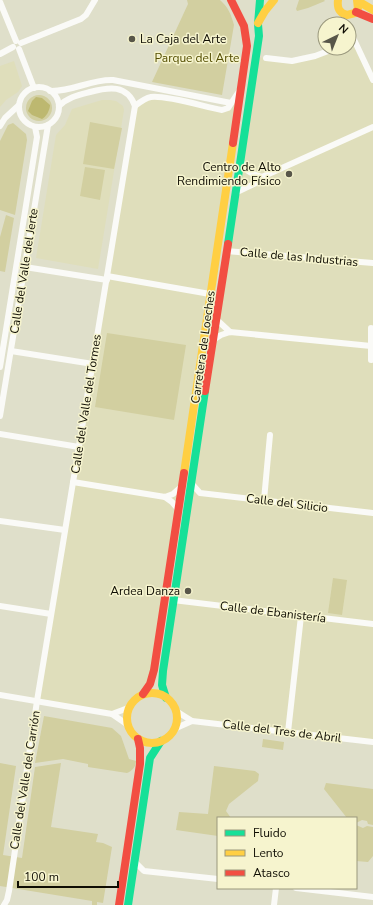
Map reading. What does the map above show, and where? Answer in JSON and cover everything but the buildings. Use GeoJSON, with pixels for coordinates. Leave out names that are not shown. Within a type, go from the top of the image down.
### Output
{"type":"FeatureCollection","features":[{"type":"Feature","properties":{"kind":"main road","name":"Carretera de Loeches"},"geometry":{"type":"LineString","coordinates":[[143,694],[150,684],[154,670],[242,85],[247,41],[246,31],[232,0]]}},
{"type":"Feature","properties":{"kind":"main road","name":"Carretera de Loeches"},"geometry":{"type":"LineString","coordinates":[[166,698],[162,685],[173,600],[190,500],[257,50],[260,0]]}},
{"type":"Feature","properties":{"kind":"main road"},"geometry":{"type":"LineString","coordinates":[[258,24],[265,11],[274,0]]}},
{"type":"Feature","properties":{"kind":"main road"},"geometry":{"type":"LineString","coordinates":[[336,1],[339,12],[342,16]]}},
{"type":"Feature","properties":{"kind":"main road"},"geometry":{"type":"LineString","coordinates":[[358,1],[373,10]]}},
{"type":"Feature","properties":{"kind":"main road"},"geometry":{"type":"LineString","coordinates":[[350,16],[356,12],[359,5],[358,1]]}},
{"type":"Feature","properties":{"kind":"main road"},"geometry":{"type":"LineString","coordinates":[[356,12],[373,19]]}},
{"type":"Feature","properties":{"kind":"main road"},"geometry":{"type":"LineString","coordinates":[[149,693],[157,694],[166,698],[176,711],[176,722],[170,735],[161,741],[152,743],[138,739],[132,733],[128,725],[128,708],[132,702],[143,694],[149,693]]}},
{"type":"Feature","properties":{"kind":"main road"},"geometry":{"type":"LineString","coordinates":[[119,905],[140,764],[140,748],[138,739]]}},
{"type":"Feature","properties":{"kind":"main road"},"geometry":{"type":"LineString","coordinates":[[128,905],[150,758],[161,741]]}},
{"type":"Feature","properties":{"kind":"street"},"geometry":{"type":"LineString","coordinates":[[0,54],[17,45],[81,19],[86,15],[95,0]]}},
{"type":"Feature","properties":{"kind":"street"},"geometry":{"type":"LineString","coordinates":[[0,2],[34,88]]}},
{"type":"Feature","properties":{"kind":"street"},"geometry":{"type":"LineString","coordinates":[[357,50],[373,80]]}},
{"type":"Feature","properties":{"kind":"street"},"geometry":{"type":"LineString","coordinates":[[266,58],[292,61],[317,55]]}},
{"type":"Feature","properties":{"kind":"street"},"geometry":{"type":"LineString","coordinates":[[50,91],[62,90],[102,80],[113,80],[231,103]]}},
{"type":"Feature","properties":{"kind":"street"},"geometry":{"type":"LineString","coordinates":[[59,106],[67,98],[112,88],[124,92],[132,98],[135,106],[151,97],[163,97],[222,110],[228,108],[242,85]]}},
{"type":"Feature","properties":{"kind":"street"},"geometry":{"type":"LineString","coordinates":[[0,126],[5,118],[19,104],[24,94],[34,88],[45,88],[50,91],[58,100],[59,106],[56,117],[48,125],[35,127],[30,125],[22,118],[19,104]]}},
{"type":"Feature","properties":{"kind":"street","name":"Calle del Valle del Tormes"},"geometry":{"type":"LineString","coordinates":[[37,701],[135,106]]}},
{"type":"Feature","properties":{"kind":"street"},"geometry":{"type":"LineString","coordinates":[[5,118],[11,116],[22,118]]}},
{"type":"Feature","properties":{"kind":"street","name":"Calle del Valle del Jerte"},"geometry":{"type":"LineString","coordinates":[[0,416],[48,125]]}},
{"type":"Feature","properties":{"kind":"street"},"geometry":{"type":"LineString","coordinates":[[235,193],[258,182],[262,177],[373,126]]}},
{"type":"Feature","properties":{"kind":"street","name":"Calle del Valle del Jerte"},"geometry":{"type":"LineString","coordinates":[[0,367],[37,137],[35,127]]}},
{"type":"Feature","properties":{"kind":"street"},"geometry":{"type":"LineString","coordinates":[[240,160],[248,172],[262,177]]}},
{"type":"Feature","properties":{"kind":"street","name":"Calle de las Industrias"},"geometry":{"type":"LineString","coordinates":[[226,251],[373,263]]}},
{"type":"Feature","properties":{"kind":"street"},"geometry":{"type":"LineString","coordinates":[[25,267],[210,294]]}},
{"type":"Feature","properties":{"kind":"street"},"geometry":{"type":"LineString","coordinates":[[216,319],[230,332]]}},
{"type":"Feature","properties":{"kind":"street"},"geometry":{"type":"LineString","coordinates":[[371,328],[371,360]]}},
{"type":"Feature","properties":{"kind":"street"},"geometry":{"type":"LineString","coordinates":[[213,340],[230,332],[371,346]]}},
{"type":"Feature","properties":{"kind":"street"},"geometry":{"type":"LineString","coordinates":[[11,351],[93,364]]}},
{"type":"Feature","properties":{"kind":"street"},"geometry":{"type":"LineString","coordinates":[[0,434],[79,447]]}},
{"type":"Feature","properties":{"kind":"street"},"geometry":{"type":"LineString","coordinates":[[264,500],[270,435]]}},
{"type":"Feature","properties":{"kind":"street"},"geometry":{"type":"LineString","coordinates":[[73,482],[165,497],[172,502],[178,510]]}},
{"type":"Feature","properties":{"kind":"street"},"geometry":{"type":"LineString","coordinates":[[190,500],[200,493],[192,484]]}},
{"type":"Feature","properties":{"kind":"street"},"geometry":{"type":"LineString","coordinates":[[165,497],[173,494],[181,487]]}},
{"type":"Feature","properties":{"kind":"street","name":"Calle del Silicio"},"geometry":{"type":"LineString","coordinates":[[200,493],[373,513]]}},
{"type":"Feature","properties":{"kind":"street"},"geometry":{"type":"LineString","coordinates":[[0,521],[65,530]]}},
{"type":"Feature","properties":{"kind":"street","name":"Calle de Ebanistería"},"geometry":{"type":"LineString","coordinates":[[173,600],[373,624]]}},
{"type":"Feature","properties":{"kind":"street"},"geometry":{"type":"LineString","coordinates":[[0,606],[51,614]]}},
{"type":"Feature","properties":{"kind":"street"},"geometry":{"type":"LineString","coordinates":[[288,732],[301,616]]}},
{"type":"Feature","properties":{"kind":"street"},"geometry":{"type":"LineString","coordinates":[[0,695],[112,714],[128,725]]}},
{"type":"Feature","properties":{"kind":"street","name":"Calle del Valle del Carrión"},"geometry":{"type":"LineString","coordinates":[[4,905],[9,891],[37,701]]}},
{"type":"Feature","properties":{"kind":"street"},"geometry":{"type":"LineString","coordinates":[[112,714],[128,708]]}},
{"type":"Feature","properties":{"kind":"street","name":"Calle del Tres de Abril"},"geometry":{"type":"LineString","coordinates":[[176,711],[192,721],[373,742]]}},
{"type":"Feature","properties":{"kind":"street"},"geometry":{"type":"LineString","coordinates":[[174,729],[192,721]]}},
{"type":"Feature","properties":{"kind":"street"},"geometry":{"type":"LineString","coordinates":[[134,861],[145,871],[217,879]]}},
{"type":"Feature","properties":{"kind":"street"},"geometry":{"type":"LineString","coordinates":[[132,879],[145,871]]}},
{"type":"Feature","properties":{"kind":"street"},"geometry":{"type":"LineString","coordinates":[[274,905],[276,889]]}},
{"type":"Feature","properties":{"kind":"street"},"geometry":{"type":"LineString","coordinates":[[306,889],[373,896]]}},
{"type":"Feature","properties":{"kind":"shaded area"},"geometry":{"type":"Polygon","coordinates":[[[357,44],[373,80],[373,742],[192,721],[176,711],[166,698],[163,671],[256,57],[292,61],[317,54],[317,56],[357,56],[357,44]]]}},
{"type":"Feature","properties":{"kind":"shaded area"},"geometry":{"type":"Polygon","coordinates":[[[14,61],[22,86],[18,92],[6,100],[0,107],[0,66],[14,61]]]}},
{"type":"Feature","properties":{"kind":"shaded area"},"geometry":{"type":"Polygon","coordinates":[[[242,85],[154,670],[143,694],[128,708],[112,714],[37,701],[135,106],[151,97],[222,110],[242,85]]]}},
{"type":"Feature","properties":{"kind":"shaded area"},"geometry":{"type":"Polygon","coordinates":[[[36,97],[42,98],[50,105],[48,113],[42,119],[32,115],[28,111],[32,101],[36,97]]]}},
{"type":"Feature","properties":{"kind":"shaded area"},"geometry":{"type":"Polygon","coordinates":[[[102,100],[116,101],[123,106],[124,110],[98,269],[36,258],[56,135],[65,125],[72,109],[102,100]]]}},
{"type":"Feature","properties":{"kind":"green space","name":"Parque del Arte"},"geometry":{"type":"Polygon","coordinates":[[[187,0],[220,0],[232,17],[234,25],[222,95],[152,82],[188,4],[187,0]]]}},
{"type":"Feature","properties":{"kind":"green space"},"geometry":{"type":"Polygon","coordinates":[[[299,0],[325,1],[297,11],[296,9],[299,0]]]}},
{"type":"Feature","properties":{"kind":"green space"},"geometry":{"type":"Polygon","coordinates":[[[39,95],[48,99],[52,108],[48,117],[39,121],[30,117],[26,108],[30,99],[39,95]]]}},
{"type":"Feature","properties":{"kind":"green space"},"geometry":{"type":"Polygon","coordinates":[[[90,122],[122,128],[114,169],[83,164],[90,122]]]}},
{"type":"Feature","properties":{"kind":"green space"},"geometry":{"type":"Polygon","coordinates":[[[13,123],[26,134],[27,140],[15,215],[0,210],[0,141],[8,125],[13,123]]]}},
{"type":"Feature","properties":{"kind":"green space"},"geometry":{"type":"Polygon","coordinates":[[[85,167],[105,170],[100,200],[80,196],[85,167]]]}},
{"type":"Feature","properties":{"kind":"green space"},"geometry":{"type":"Polygon","coordinates":[[[6,215],[14,218],[5,272],[0,271],[0,237],[6,215]]]}},
{"type":"Feature","properties":{"kind":"green space"},"geometry":{"type":"Polygon","coordinates":[[[107,333],[186,345],[174,420],[95,407],[107,333]]]}},
{"type":"Feature","properties":{"kind":"green space"},"geometry":{"type":"Polygon","coordinates":[[[333,578],[347,580],[342,615],[328,613],[333,578]]]}},
{"type":"Feature","properties":{"kind":"green space"},"geometry":{"type":"Polygon","coordinates":[[[44,716],[112,728],[121,736],[129,759],[136,761],[134,767],[127,773],[88,767],[88,764],[63,759],[35,763],[44,716]]]}},
{"type":"Feature","properties":{"kind":"green space"},"geometry":{"type":"Polygon","coordinates":[[[263,739],[284,742],[283,750],[262,747],[263,739]]]}},
{"type":"Feature","properties":{"kind":"green space"},"geometry":{"type":"Polygon","coordinates":[[[0,763],[16,766],[3,855],[22,858],[35,767],[61,763],[51,827],[98,834],[96,842],[112,847],[103,903],[97,902],[97,905],[92,905],[92,901],[0,886],[0,763]]]}},
{"type":"Feature","properties":{"kind":"green space"},"geometry":{"type":"Polygon","coordinates":[[[214,766],[255,771],[259,774],[258,781],[229,804],[226,811],[230,817],[217,817],[217,836],[176,830],[179,812],[208,814],[214,766]]]}},
{"type":"Feature","properties":{"kind":"green space"},"geometry":{"type":"Polygon","coordinates":[[[326,783],[373,789],[373,825],[362,820],[357,822],[357,817],[346,817],[324,789],[326,783]]]}},
{"type":"Feature","properties":{"kind":"green space"},"geometry":{"type":"Polygon","coordinates":[[[357,825],[363,828],[367,826],[373,827],[373,856],[368,862],[357,861],[357,825]]]}},
{"type":"Feature","properties":{"kind":"traffic: fast"},"geometry":{"type":"LineString","coordinates":[[228,244],[259,36],[258,24],[260,0]]}},
{"type":"Feature","properties":{"kind":"traffic: fast"},"geometry":{"type":"LineString","coordinates":[[166,698],[162,685],[163,671],[205,391]]}},
{"type":"Feature","properties":{"kind":"traffic: fast"},"geometry":{"type":"LineString","coordinates":[[128,905],[150,758],[161,741]]}},
{"type":"Feature","properties":{"kind":"traffic: slow"},"geometry":{"type":"LineString","coordinates":[[258,23],[274,0]]}},
{"type":"Feature","properties":{"kind":"traffic: slow"},"geometry":{"type":"LineString","coordinates":[[338,0],[339,10],[347,15],[355,13],[358,9],[357,0]]}},
{"type":"Feature","properties":{"kind":"traffic: slow"},"geometry":{"type":"LineString","coordinates":[[358,1],[373,10]]}},
{"type":"Feature","properties":{"kind":"traffic: slow"},"geometry":{"type":"LineString","coordinates":[[184,473],[233,143]]}},
{"type":"Feature","properties":{"kind":"traffic: slow"},"geometry":{"type":"LineString","coordinates":[[152,693],[166,697],[173,704],[177,718],[173,732],[166,739],[152,743],[138,739],[131,732],[127,718],[131,704],[138,697],[152,693]]}},
{"type":"Feature","properties":{"kind":"traffic: jam"},"geometry":{"type":"LineString","coordinates":[[231,0],[244,26],[247,46],[233,143]]}},
{"type":"Feature","properties":{"kind":"traffic: jam"},"geometry":{"type":"LineString","coordinates":[[356,12],[373,19]]}},
{"type":"Feature","properties":{"kind":"traffic: jam"},"geometry":{"type":"LineString","coordinates":[[205,391],[228,244]]}},
{"type":"Feature","properties":{"kind":"traffic: jam"},"geometry":{"type":"LineString","coordinates":[[143,694],[150,684],[154,670],[184,473]]}},
{"type":"Feature","properties":{"kind":"traffic: jam"},"geometry":{"type":"LineString","coordinates":[[119,905],[140,764],[140,748],[138,739]]}},
{"type":"Feature","properties":{"kind":"place","name":"La Caja del Arte"},"geometry":{"type":"Point","coordinates":[132,39]}},
{"type":"Feature","properties":{"kind":"place","name":"Centro de Alto Rendimiendo Físico"},"geometry":{"type":"Point","coordinates":[289,174]}},
{"type":"Feature","properties":{"kind":"place","name":"Ardea Danza"},"geometry":{"type":"Point","coordinates":[188,591]}}]}
